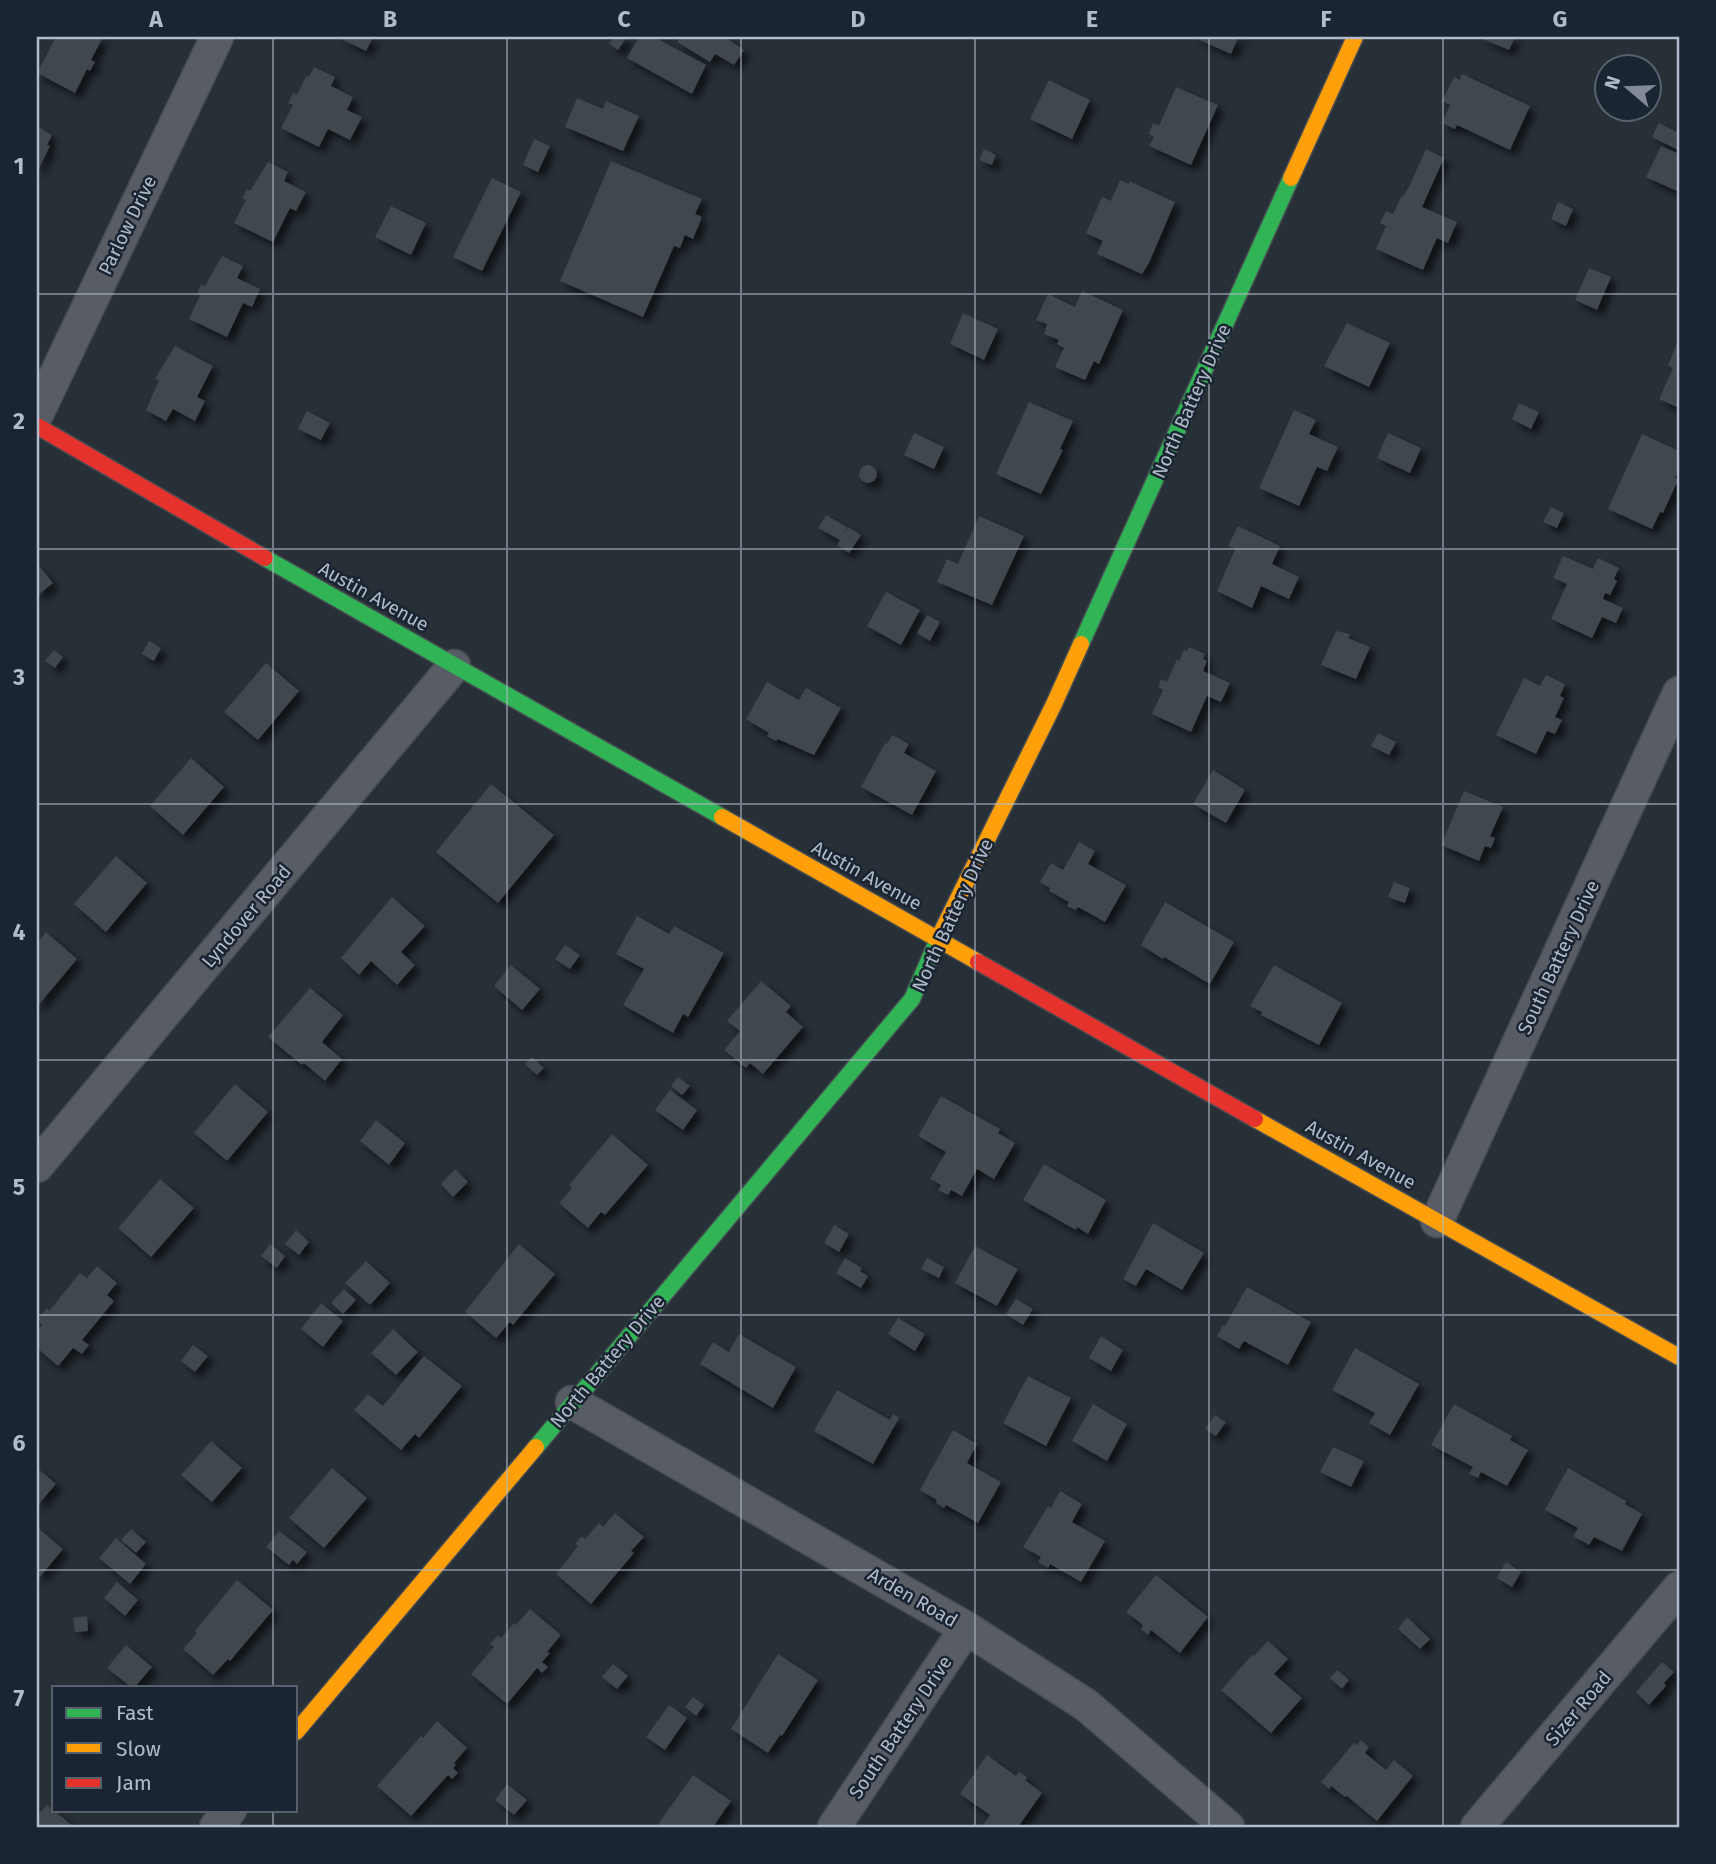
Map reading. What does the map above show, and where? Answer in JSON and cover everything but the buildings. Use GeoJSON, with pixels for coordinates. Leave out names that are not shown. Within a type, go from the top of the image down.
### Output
{"type":"FeatureCollection","features":[{"type":"Feature","properties":{"kind":"street","name":"Parlow Drive"},"geometry":{"type":"LineString","coordinates":[[37,414],[217,37]]}},
{"type":"Feature","properties":{"kind":"street","name":"North Battery Drive"},"geometry":{"type":"LineString","coordinates":[[298,1730],[912,999],[938,939],[1054,704],[1355,37]]}},
{"type":"Feature","properties":{"kind":"street","name":"Austin Avenue"},"geometry":{"type":"LineString","coordinates":[[37,426],[454,666],[1679,1357]]}},
{"type":"Feature","properties":{"kind":"street","name":"Lyndover Road"},"geometry":{"type":"LineString","coordinates":[[37,1166],[454,666]]}},
{"type":"Feature","properties":{"kind":"street","name":"South Battery Drive"},"geometry":{"type":"LineString","coordinates":[[1437,1222],[1679,693]]}},
{"type":"Feature","properties":{"kind":"street","name":"Arden Road"},"geometry":{"type":"LineString","coordinates":[[572,1402],[966,1628],[1087,1705],[1228,1827]]}},
{"type":"Feature","properties":{"kind":"street","name":"Sizer Road"},"geometry":{"type":"LineString","coordinates":[[1477,1827],[1679,1588]]}},
{"type":"Feature","properties":{"kind":"street","name":"South Battery Drive"},"geometry":{"type":"LineString","coordinates":[[834,1827],[966,1628]]}},
{"type":"Feature","properties":{"kind":"street"},"geometry":{"type":"LineString","coordinates":[[216,1827],[228,1812]]}},
{"type":"Feature","properties":{"kind":"traffic: fast"},"geometry":{"type":"LineString","coordinates":[[1081,644],[1291,178]]}},
{"type":"Feature","properties":{"kind":"traffic: fast"},"geometry":{"type":"LineString","coordinates":[[265,558],[722,817]]}},
{"type":"Feature","properties":{"kind":"traffic: fast"},"geometry":{"type":"LineString","coordinates":[[536,1447],[912,999],[939,937]]}},
{"type":"Feature","properties":{"kind":"traffic: slow"},"geometry":{"type":"LineString","coordinates":[[1291,178],[1355,37]]}},
{"type":"Feature","properties":{"kind":"traffic: slow"},"geometry":{"type":"LineString","coordinates":[[939,937],[1081,644]]}},
{"type":"Feature","properties":{"kind":"traffic: slow"},"geometry":{"type":"LineString","coordinates":[[722,817],[978,962]]}},
{"type":"Feature","properties":{"kind":"traffic: slow"},"geometry":{"type":"LineString","coordinates":[[1255,1119],[1679,1357]]}},
{"type":"Feature","properties":{"kind":"traffic: slow"},"geometry":{"type":"LineString","coordinates":[[298,1730],[536,1447]]}},
{"type":"Feature","properties":{"kind":"traffic: jam"},"geometry":{"type":"LineString","coordinates":[[37,426],[265,558]]}},
{"type":"Feature","properties":{"kind":"traffic: jam"},"geometry":{"type":"LineString","coordinates":[[978,962],[1255,1119]]}}]}
